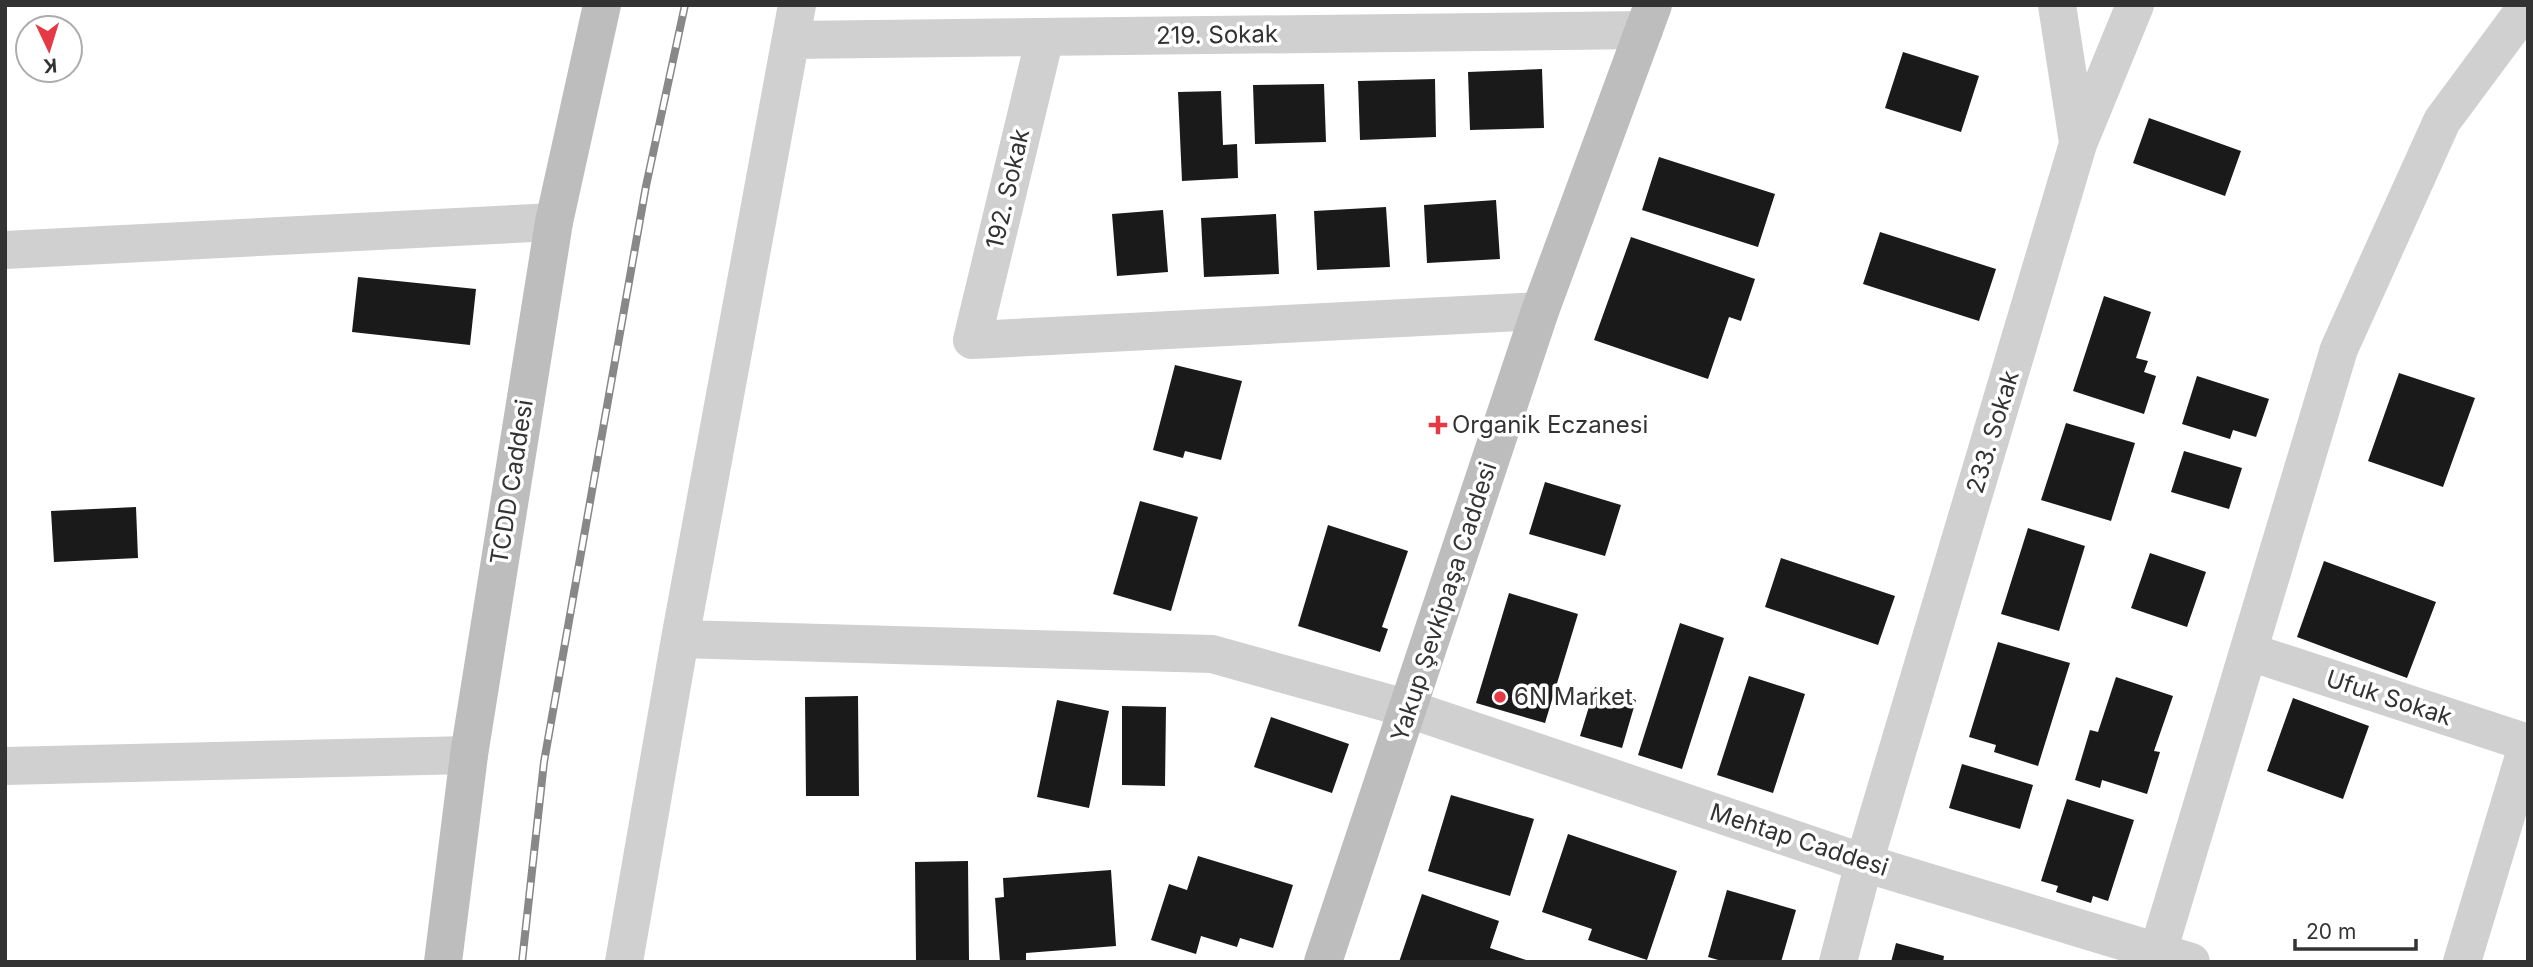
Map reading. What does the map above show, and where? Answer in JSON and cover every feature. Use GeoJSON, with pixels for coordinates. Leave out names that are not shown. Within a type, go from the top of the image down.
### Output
{"type":"FeatureCollection","features":[{"type":"Feature","properties":{"kind":"main road","name":"TCDD Caddesi"},"geometry":{"type":"LineString","coordinates":[[443,962],[469,755],[554,222],[602,5]]}},
{"type":"Feature","properties":{"kind":"main road","name":"Yakup Şevkipaşa Caddesi"},"geometry":{"type":"LineString","coordinates":[[1323,962],[1540,311],[1648,18]]}},
{"type":"Feature","properties":{"kind":"street"},"geometry":{"type":"LineString","coordinates":[[2057,5],[2078,144]]}},
{"type":"Feature","properties":{"kind":"street","name":"233. Sokak"},"geometry":{"type":"LineString","coordinates":[[1838,962],[1864,863],[2078,144],[2134,5]]}},
{"type":"Feature","properties":{"kind":"street"},"geometry":{"type":"LineString","coordinates":[[2168,959],[2250,652],[2339,349],[2442,121],[2528,5]]}},
{"type":"Feature","properties":{"kind":"street","name":"219. Sokak"},"geometry":{"type":"LineString","coordinates":[[794,23],[1045,37],[1648,18]]}},
{"type":"Feature","properties":{"kind":"street"},"geometry":{"type":"LineString","coordinates":[[624,962],[680,639],[794,23]]}},
{"type":"Feature","properties":{"kind":"street","name":"192. Sokak"},"geometry":{"type":"LineString","coordinates":[[1045,37],[972,340],[1540,311]]}},
{"type":"Feature","properties":{"kind":"street"},"geometry":{"type":"LineString","coordinates":[[5,250],[554,222]]}},
{"type":"Feature","properties":{"kind":"street","name":"Mehtap Caddesi"},"geometry":{"type":"LineString","coordinates":[[680,639],[1212,654],[1409,709],[1864,863],[2168,959]]}},
{"type":"Feature","properties":{"kind":"street","name":"Ufuk Sokak"},"geometry":{"type":"LineString","coordinates":[[2250,652],[2528,743]]}},
{"type":"Feature","properties":{"kind":"street"},"geometry":{"type":"LineString","coordinates":[[2462,962],[2528,743]]}},
{"type":"Feature","properties":{"kind":"street"},"geometry":{"type":"LineString","coordinates":[[5,766],[469,755]]}},
{"type":"Feature","properties":{"kind":"building"},"geometry":{"type":"Polygon","coordinates":[[[1903,52],[1979,76],[1961,132],[1885,108],[1903,52]]]}},
{"type":"Feature","properties":{"kind":"building"},"geometry":{"type":"Polygon","coordinates":[[[1542,69],[1544,128],[1470,130],[1468,72],[1542,69]]]}},
{"type":"Feature","properties":{"kind":"building"},"geometry":{"type":"Polygon","coordinates":[[[1435,79],[1436,137],[1360,140],[1358,81],[1435,79]]]}},
{"type":"Feature","properties":{"kind":"building"},"geometry":{"type":"Polygon","coordinates":[[[1324,84],[1326,142],[1255,144],[1253,85],[1324,84]]]}},
{"type":"Feature","properties":{"kind":"building"},"geometry":{"type":"Polygon","coordinates":[[[1221,91],[1223,145],[1237,144],[1238,178],[1182,181],[1178,92],[1221,91]]]}},
{"type":"Feature","properties":{"kind":"building"},"geometry":{"type":"Polygon","coordinates":[[[2149,118],[2241,151],[2225,196],[2133,163],[2149,118]]]}},
{"type":"Feature","properties":{"kind":"building"},"geometry":{"type":"Polygon","coordinates":[[[1659,157],[1775,194],[1758,247],[1642,210],[1659,157]]]}},
{"type":"Feature","properties":{"kind":"building"},"geometry":{"type":"Polygon","coordinates":[[[1496,200],[1500,259],[1427,263],[1424,205],[1496,200]]]}},
{"type":"Feature","properties":{"kind":"building"},"geometry":{"type":"Polygon","coordinates":[[[1386,207],[1390,267],[1317,270],[1314,211],[1386,207]]]}},
{"type":"Feature","properties":{"kind":"building"},"geometry":{"type":"Polygon","coordinates":[[[1163,210],[1168,272],[1117,276],[1112,214],[1163,210]]]}},
{"type":"Feature","properties":{"kind":"building"},"geometry":{"type":"Polygon","coordinates":[[[1276,214],[1279,274],[1204,277],[1201,218],[1276,214]]]}},
{"type":"Feature","properties":{"kind":"building"},"geometry":{"type":"Polygon","coordinates":[[[1880,232],[1996,269],[1979,321],[1863,284],[1880,232]]]}},
{"type":"Feature","properties":{"kind":"building"},"geometry":{"type":"Polygon","coordinates":[[[1631,237],[1755,279],[1741,321],[1729,317],[1708,379],[1594,340],[1631,237]]]}},
{"type":"Feature","properties":{"kind":"building"},"geometry":{"type":"Polygon","coordinates":[[[358,277],[476,289],[470,345],[352,332],[358,277]]]}},
{"type":"Feature","properties":{"kind":"building"},"geometry":{"type":"Polygon","coordinates":[[[2104,296],[2151,312],[2136,358],[2148,361],[2144,372],[2156,376],[2144,414],[2073,391],[2104,296]]]}},
{"type":"Feature","properties":{"kind":"building"},"geometry":{"type":"Polygon","coordinates":[[[1175,365],[1242,381],[1221,460],[1185,451],[1183,458],[1153,450],[1175,365]]]}},
{"type":"Feature","properties":{"kind":"building"},"geometry":{"type":"Polygon","coordinates":[[[2399,373],[2475,398],[2443,487],[2368,461],[2399,373]]]}},
{"type":"Feature","properties":{"kind":"building"},"geometry":{"type":"Polygon","coordinates":[[[2197,376],[2269,399],[2256,437],[2233,430],[2230,439],[2182,424],[2197,376]]]}},
{"type":"Feature","properties":{"kind":"building"},"geometry":{"type":"Polygon","coordinates":[[[2066,423],[2135,443],[2111,521],[2041,500],[2066,423]]]}},
{"type":"Feature","properties":{"kind":"building"},"geometry":{"type":"Polygon","coordinates":[[[2184,451],[2242,468],[2229,509],[2171,492],[2184,451]]]}},
{"type":"Feature","properties":{"kind":"building"},"geometry":{"type":"Polygon","coordinates":[[[1545,482],[1621,505],[1605,556],[1529,534],[1545,482]]]}},
{"type":"Feature","properties":{"kind":"building"},"geometry":{"type":"Polygon","coordinates":[[[1140,501],[1198,517],[1171,611],[1113,594],[1140,501]]]}},
{"type":"Feature","properties":{"kind":"building"},"geometry":{"type":"Polygon","coordinates":[[[136,507],[138,558],[54,562],[51,511],[136,507]]]}},
{"type":"Feature","properties":{"kind":"building"},"geometry":{"type":"Polygon","coordinates":[[[1328,525],[1408,551],[1382,627],[1388,629],[1380,652],[1298,626],[1328,525]]]}},
{"type":"Feature","properties":{"kind":"building"},"geometry":{"type":"Polygon","coordinates":[[[2028,528],[2085,546],[2059,631],[2001,614],[2028,528]]]}},
{"type":"Feature","properties":{"kind":"building"},"geometry":{"type":"Polygon","coordinates":[[[2150,553],[2206,572],[2187,627],[2131,608],[2150,553]]]}},
{"type":"Feature","properties":{"kind":"building"},"geometry":{"type":"Polygon","coordinates":[[[1781,558],[1895,596],[1878,645],[1765,607],[1781,558]]]}},
{"type":"Feature","properties":{"kind":"building"},"geometry":{"type":"Polygon","coordinates":[[[2324,561],[2436,602],[2407,678],[2297,637],[2324,561]]]}},
{"type":"Feature","properties":{"kind":"building"},"geometry":{"type":"Polygon","coordinates":[[[1509,593],[1578,614],[1545,723],[1476,703],[1509,593]]]}},
{"type":"Feature","properties":{"kind":"building"},"geometry":{"type":"Polygon","coordinates":[[[1680,623],[1724,638],[1682,769],[1638,755],[1680,623]]]}},
{"type":"Feature","properties":{"kind":"building"},"geometry":{"type":"Polygon","coordinates":[[[1998,642],[2070,663],[2038,766],[1994,752],[1996,745],[1969,737],[1998,642]]]}},
{"type":"Feature","properties":{"kind":"building"},"geometry":{"type":"Polygon","coordinates":[[[1749,676],[1805,694],[1773,793],[1717,775],[1749,676]]]}},
{"type":"Feature","properties":{"kind":"building"},"geometry":{"type":"Polygon","coordinates":[[[2116,677],[2173,696],[2154,751],[2160,752],[2147,794],[2102,780],[2100,788],[2075,780],[2090,730],[2098,732],[2116,677]]]}},
{"type":"Feature","properties":{"kind":"building"},"geometry":{"type":"Polygon","coordinates":[[[1595,687],[1636,700],[1622,748],[1580,736],[1595,687]]]}},
{"type":"Feature","properties":{"kind":"building"},"geometry":{"type":"Polygon","coordinates":[[[858,696],[859,796],[806,796],[805,697],[858,696]]]}},
{"type":"Feature","properties":{"kind":"building"},"geometry":{"type":"Polygon","coordinates":[[[2293,698],[2369,726],[2343,799],[2267,771],[2293,698]]]}},
{"type":"Feature","properties":{"kind":"building"},"geometry":{"type":"Polygon","coordinates":[[[1057,700],[1109,711],[1089,808],[1037,797],[1057,700]]]}},
{"type":"Feature","properties":{"kind":"building"},"geometry":{"type":"Polygon","coordinates":[[[1122,706],[1166,707],[1165,786],[1122,785],[1122,706]]]}},
{"type":"Feature","properties":{"kind":"building"},"geometry":{"type":"Polygon","coordinates":[[[1271,717],[1349,744],[1332,793],[1254,767],[1271,717]]]}},
{"type":"Feature","properties":{"kind":"building"},"geometry":{"type":"Polygon","coordinates":[[[1962,764],[2033,785],[2020,829],[1949,808],[1962,764]]]}},
{"type":"Feature","properties":{"kind":"building"},"geometry":{"type":"Polygon","coordinates":[[[1451,795],[1534,819],[1510,896],[1428,871],[1451,795]]]}},
{"type":"Feature","properties":{"kind":"building"},"geometry":{"type":"Polygon","coordinates":[[[2067,799],[2134,820],[2108,901],[2093,896],[2091,903],[2056,892],[2058,886],[2041,881],[2067,799]]]}},
{"type":"Feature","properties":{"kind":"building"},"geometry":{"type":"Polygon","coordinates":[[[1568,834],[1677,871],[1647,960],[1588,940],[1592,929],[1542,912],[1568,834]]]}},
{"type":"Feature","properties":{"kind":"building"},"geometry":{"type":"Polygon","coordinates":[[[1198,856],[1293,885],[1273,948],[1240,938],[1237,947],[1201,936],[1196,954],[1151,940],[1169,884],[1187,890],[1198,856]]]}},
{"type":"Feature","properties":{"kind":"building"},"geometry":{"type":"Polygon","coordinates":[[[968,861],[969,960],[916,960],[915,862],[968,861]]]}},
{"type":"Feature","properties":{"kind":"building"},"geometry":{"type":"Polygon","coordinates":[[[1111,870],[1116,946],[1026,953],[1026,961],[1000,962],[995,898],[1004,897],[1003,878],[1111,870]]]}},
{"type":"Feature","properties":{"kind":"building"},"geometry":{"type":"Polygon","coordinates":[[[1727,890],[1796,910],[1781,962],[1725,962],[1708,957],[1727,890]]]}},
{"type":"Feature","properties":{"kind":"building"},"geometry":{"type":"Polygon","coordinates":[[[1422,894],[1499,921],[1490,948],[1532,962],[1399,962],[1422,894]]]}},
{"type":"Feature","properties":{"kind":"building"},"geometry":{"type":"Polygon","coordinates":[[[1896,943],[1944,956],[1943,962],[1891,962],[1896,943]]]}},
{"type":"Feature","properties":{"kind":"railway"},"geometry":{"type":"LineString","coordinates":[[522,962],[544,762],[646,186],[685,5]]}},
{"type":"Feature","properties":{"kind":"place","name":"Organik Eczanesi"},"geometry":{"type":"Point","coordinates":[1438,425]}},
{"type":"Feature","properties":{"kind":"place","name":"6N Market"},"geometry":{"type":"Point","coordinates":[1500,697]}}]}
